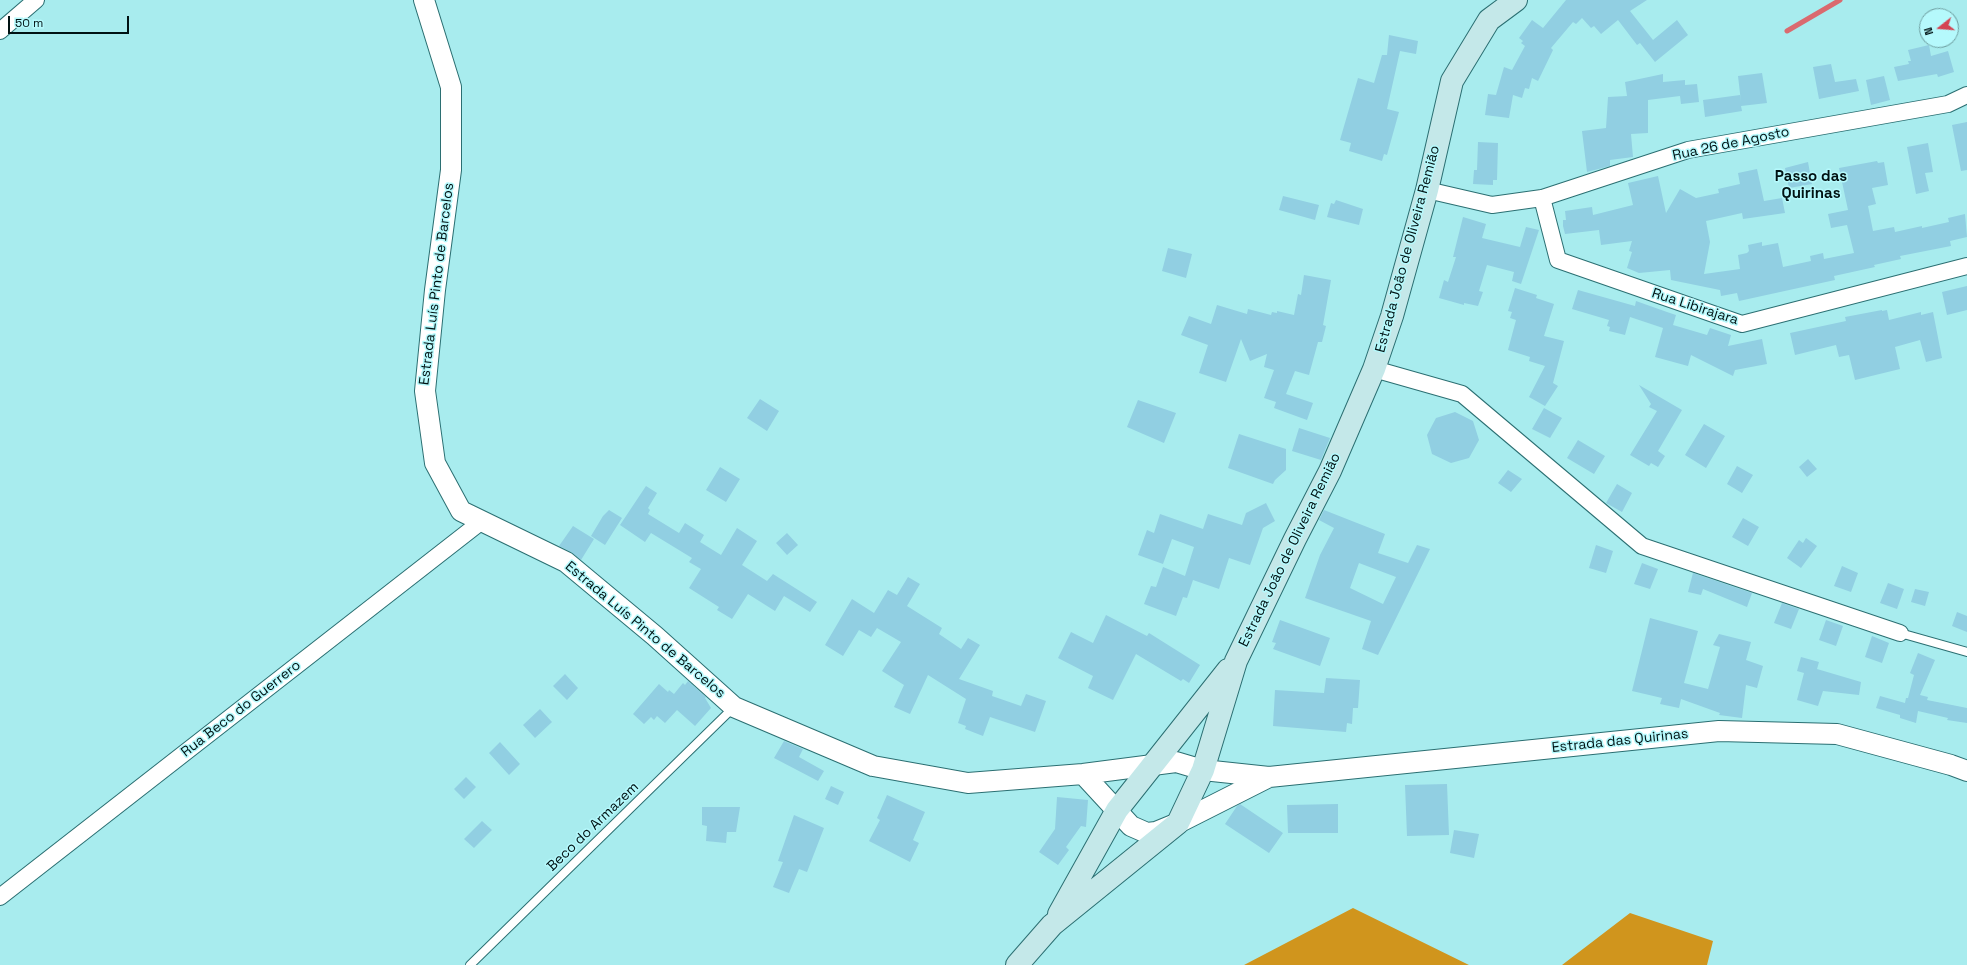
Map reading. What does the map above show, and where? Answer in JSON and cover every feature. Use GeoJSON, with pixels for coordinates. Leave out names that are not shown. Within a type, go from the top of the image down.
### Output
{"type":"FeatureCollection","features":[{"type":"Feature","properties":{"kind":"main road","name":"Estrada João de Oliveira Remião"},"geometry":{"type":"LineString","coordinates":[[1017,965],[1052,925],[1178,823],[1203,770],[1236,661],[1295,539],[1330,471],[1374,369],[1392,316],[1427,190],[1452,81],[1489,20],[1516,0]]}},
{"type":"Feature","properties":{"kind":"main road","name":"Estrada João de Oliveira Remião"},"geometry":{"type":"LineString","coordinates":[[1052,925],[1118,810],[1152,764],[1236,661]]}},
{"type":"Feature","properties":{"kind":"street"},"geometry":{"type":"LineString","coordinates":[[0,31],[36,0]]}},
{"type":"Feature","properties":{"kind":"street","name":"Estrada Luís Pinto de Barcelos"},"geometry":{"type":"LineString","coordinates":[[424,0],[451,87],[451,170],[435,290],[425,391],[435,463],[461,511],[566,562],[655,636],[734,707],[873,766],[968,783],[1083,774],[1176,762],[1203,770]]}},
{"type":"Feature","properties":{"kind":"street","name":"Rua 26 de Agosto"},"geometry":{"type":"LineString","coordinates":[[1427,190],[1492,205],[1542,198],[1688,150],[1948,104],[1967,95]]}},
{"type":"Feature","properties":{"kind":"street","name":"Rua Libirajara"},"geometry":{"type":"LineString","coordinates":[[1542,198],[1558,260],[1742,324],[1967,266]]}},
{"type":"Feature","properties":{"kind":"street"},"geometry":{"type":"LineString","coordinates":[[1374,369],[1462,394],[1642,546],[1900,633]]}},
{"type":"Feature","properties":{"kind":"street","name":"Rua Beco do Guerrero"},"geometry":{"type":"LineString","coordinates":[[0,897],[482,521]]}},
{"type":"Feature","properties":{"kind":"street","name":"Estrada das Quirinas"},"geometry":{"type":"LineString","coordinates":[[1203,770],[1269,777],[1719,731],[1837,734],[1952,765],[1967,771]]}},
{"type":"Feature","properties":{"kind":"street"},"geometry":{"type":"LineString","coordinates":[[1083,774],[1118,810]]}},
{"type":"Feature","properties":{"kind":"street","name":"Estrada das Quirinas"},"geometry":{"type":"LineString","coordinates":[[1118,810],[1131,826],[1147,832],[1156,832],[1178,823],[1269,777]]}},
{"type":"Feature","properties":{"kind":"lane"},"geometry":{"type":"LineString","coordinates":[[1900,633],[1967,652]]}},
{"type":"Feature","properties":{"kind":"lane","name":"Beco do Armazem"},"geometry":{"type":"LineString","coordinates":[[470,965],[734,707]]}},
{"type":"Feature","properties":{"kind":"shaded area"},"geometry":{"type":"Polygon","coordinates":[[[1353,908],[1469,965],[1244,965],[1353,908]]]}},
{"type":"Feature","properties":{"kind":"shaded area"},"geometry":{"type":"Polygon","coordinates":[[[1630,913],[1713,941],[1707,965],[1562,965],[1630,913]]]}},
{"type":"Feature","properties":{"kind":"building"},"geometry":{"type":"Polygon","coordinates":[[[1566,0],[1647,0],[1630,11],[1653,40],[1677,20],[1688,35],[1655,62],[1640,43],[1637,45],[1618,20],[1601,34],[1594,26],[1591,28],[1582,18],[1576,24],[1573,22],[1551,48],[1553,50],[1538,81],[1532,78],[1529,89],[1525,88],[1522,98],[1513,95],[1509,118],[1485,115],[1488,94],[1496,95],[1504,67],[1512,70],[1525,46],[1521,43],[1523,41],[1519,38],[1532,20],[1543,28],[1566,0]]]}},
{"type":"Feature","properties":{"kind":"building"},"geometry":{"type":"Polygon","coordinates":[[[1389,35],[1418,41],[1416,54],[1400,51],[1387,109],[1399,112],[1387,155],[1384,154],[1382,161],[1349,151],[1351,143],[1340,140],[1358,78],[1374,83],[1382,55],[1387,55],[1389,35]]]}},
{"type":"Feature","properties":{"kind":"building"},"geometry":{"type":"Polygon","coordinates":[[[1919,47],[1930,48],[1931,56],[1948,51],[1954,72],[1938,77],[1937,74],[1898,81],[1894,67],[1909,64],[1908,61],[1911,61],[1908,50],[1919,47]]]}},
{"type":"Feature","properties":{"kind":"building"},"geometry":{"type":"Polygon","coordinates":[[[1831,64],[1835,82],[1856,79],[1859,91],[1819,99],[1813,67],[1831,64]]]}},
{"type":"Feature","properties":{"kind":"building"},"geometry":{"type":"Polygon","coordinates":[[[1762,73],[1767,103],[1741,106],[1742,111],[1705,117],[1703,100],[1740,95],[1741,102],[1738,76],[1762,73]]]}},
{"type":"Feature","properties":{"kind":"building"},"geometry":{"type":"Polygon","coordinates":[[[1663,74],[1663,82],[1685,80],[1685,85],[1697,84],[1699,102],[1681,104],[1680,96],[1648,100],[1648,133],[1631,134],[1633,157],[1610,160],[1610,166],[1587,172],[1582,131],[1606,128],[1608,97],[1627,96],[1625,82],[1663,74]]]}},
{"type":"Feature","properties":{"kind":"building"},"geometry":{"type":"Polygon","coordinates":[[[1884,76],[1890,100],[1871,105],[1866,80],[1884,76]]]}},
{"type":"Feature","properties":{"kind":"building"},"geometry":{"type":"Polygon","coordinates":[[[1967,122],[1967,170],[1961,171],[1952,125],[1967,122]]]}},
{"type":"Feature","properties":{"kind":"building"},"geometry":{"type":"Polygon","coordinates":[[[1478,142],[1498,143],[1497,180],[1493,180],[1493,185],[1473,184],[1474,170],[1477,170],[1478,142]]]}},
{"type":"Feature","properties":{"kind":"building"},"geometry":{"type":"Polygon","coordinates":[[[1928,143],[1933,172],[1925,173],[1929,191],[1916,194],[1907,147],[1928,143]]]}},
{"type":"Feature","properties":{"kind":"building"},"geometry":{"type":"Polygon","coordinates":[[[1877,161],[1878,163],[1884,162],[1888,185],[1872,188],[1876,204],[1868,206],[1873,231],[1894,227],[1895,232],[1922,226],[1922,228],[1949,222],[1948,218],[1965,214],[1967,237],[1950,241],[1951,246],[1900,256],[1901,259],[1874,265],[1875,267],[1834,276],[1835,280],[1739,301],[1737,293],[1721,296],[1720,290],[1671,280],[1670,270],[1639,273],[1627,268],[1632,252],[1629,251],[1632,241],[1601,245],[1599,230],[1565,234],[1563,226],[1563,220],[1566,220],[1565,211],[1592,207],[1593,215],[1633,205],[1628,183],[1658,176],[1666,213],[1680,189],[1696,198],[1719,193],[1718,189],[1740,184],[1738,173],[1757,169],[1764,201],[1782,198],[1785,213],[1743,219],[1742,213],[1706,221],[1710,242],[1704,274],[1740,269],[1738,255],[1749,251],[1748,245],[1762,242],[1762,246],[1778,243],[1783,267],[1811,261],[1810,256],[1823,253],[1824,259],[1854,253],[1847,225],[1831,228],[1828,214],[1848,210],[1839,168],[1877,161]]]}},
{"type":"Feature","properties":{"kind":"building"},"geometry":{"type":"Polygon","coordinates":[[[1808,162],[1812,184],[1789,188],[1785,168],[1808,162]]]}},
{"type":"Feature","properties":{"kind":"building"},"geometry":{"type":"Polygon","coordinates":[[[1283,196],[1319,205],[1315,220],[1279,210],[1283,196]]]}},
{"type":"Feature","properties":{"kind":"building"},"geometry":{"type":"Polygon","coordinates":[[[1336,200],[1363,209],[1359,225],[1327,217],[1331,203],[1334,204],[1336,200]]]}},
{"type":"Feature","properties":{"kind":"building"},"geometry":{"type":"Polygon","coordinates":[[[1463,217],[1486,224],[1482,238],[1520,247],[1526,227],[1539,230],[1521,284],[1512,281],[1514,272],[1487,265],[1479,291],[1483,292],[1478,306],[1464,303],[1464,305],[1439,298],[1444,280],[1448,282],[1456,257],[1453,257],[1463,217]]]}},
{"type":"Feature","properties":{"kind":"building"},"geometry":{"type":"Polygon","coordinates":[[[1168,248],[1192,254],[1186,278],[1162,271],[1168,248]]]}},
{"type":"Feature","properties":{"kind":"building"},"geometry":{"type":"Polygon","coordinates":[[[1304,275],[1331,280],[1323,325],[1326,326],[1322,342],[1318,342],[1309,375],[1295,371],[1286,394],[1313,403],[1307,420],[1274,408],[1276,402],[1264,398],[1274,370],[1264,367],[1267,354],[1250,361],[1241,339],[1226,382],[1199,373],[1208,345],[1181,335],[1189,316],[1211,324],[1217,305],[1247,314],[1248,309],[1271,315],[1272,312],[1277,313],[1277,311],[1294,315],[1298,294],[1301,295],[1304,275]]]}},
{"type":"Feature","properties":{"kind":"building"},"geometry":{"type":"Polygon","coordinates":[[[1967,286],[1967,310],[1947,315],[1942,292],[1967,286]]]}},
{"type":"Feature","properties":{"kind":"building"},"geometry":{"type":"Polygon","coordinates":[[[1515,288],[1537,295],[1536,298],[1554,304],[1544,336],[1564,341],[1553,383],[1558,386],[1545,406],[1529,397],[1545,366],[1529,361],[1530,357],[1508,350],[1516,320],[1510,318],[1512,312],[1508,311],[1515,288]]]}},
{"type":"Feature","properties":{"kind":"building"},"geometry":{"type":"Polygon","coordinates":[[[1578,290],[1635,306],[1636,301],[1676,315],[1673,325],[1707,335],[1710,328],[1731,335],[1728,346],[1762,339],[1767,364],[1735,370],[1733,376],[1691,355],[1688,366],[1655,357],[1663,328],[1630,317],[1625,335],[1609,331],[1610,327],[1607,326],[1609,320],[1572,309],[1578,290]]]}},
{"type":"Feature","properties":{"kind":"building"},"geometry":{"type":"Polygon","coordinates":[[[1887,310],[1889,320],[1921,312],[1921,315],[1933,312],[1942,358],[1926,362],[1920,340],[1895,347],[1900,369],[1855,380],[1849,355],[1839,357],[1836,345],[1795,355],[1790,333],[1846,321],[1845,317],[1887,310]]]}},
{"type":"Feature","properties":{"kind":"building"},"geometry":{"type":"Polygon","coordinates":[[[1639,385],[1682,410],[1658,451],[1665,456],[1658,467],[1651,463],[1649,466],[1630,455],[1657,411],[1649,407],[1651,404],[1639,385]]]}},
{"type":"Feature","properties":{"kind":"building"},"geometry":{"type":"Polygon","coordinates":[[[760,399],[779,411],[767,431],[747,418],[760,399]]]}},
{"type":"Feature","properties":{"kind":"building"},"geometry":{"type":"Polygon","coordinates":[[[1138,400],[1176,413],[1164,443],[1127,427],[1138,400]]]}},
{"type":"Feature","properties":{"kind":"building"},"geometry":{"type":"Polygon","coordinates":[[[1544,408],[1562,418],[1550,438],[1532,429],[1544,408]]]}},
{"type":"Feature","properties":{"kind":"building"},"geometry":{"type":"Polygon","coordinates":[[[1455,412],[1473,421],[1479,440],[1469,458],[1451,463],[1432,454],[1427,435],[1436,418],[1455,412]]]}},
{"type":"Feature","properties":{"kind":"building"},"geometry":{"type":"Polygon","coordinates":[[[1704,424],[1725,436],[1706,468],[1685,455],[1704,424]]]}},
{"type":"Feature","properties":{"kind":"building"},"geometry":{"type":"Polygon","coordinates":[[[1299,428],[1330,438],[1321,460],[1292,451],[1299,428]]]}},
{"type":"Feature","properties":{"kind":"building"},"geometry":{"type":"Polygon","coordinates":[[[1239,434],[1286,449],[1286,470],[1275,480],[1273,484],[1228,468],[1239,434]]]}},
{"type":"Feature","properties":{"kind":"building"},"geometry":{"type":"Polygon","coordinates":[[[1578,440],[1605,456],[1594,474],[1567,458],[1578,440]]]}},
{"type":"Feature","properties":{"kind":"building"},"geometry":{"type":"Polygon","coordinates":[[[1808,459],[1817,469],[1807,477],[1799,467],[1808,459]]]}},
{"type":"Feature","properties":{"kind":"building"},"geometry":{"type":"Polygon","coordinates":[[[1737,466],[1753,475],[1742,493],[1727,484],[1737,466]]]}},
{"type":"Feature","properties":{"kind":"building"},"geometry":{"type":"Polygon","coordinates":[[[720,467],[740,479],[726,502],[706,490],[720,467]]]}},
{"type":"Feature","properties":{"kind":"building"},"geometry":{"type":"Polygon","coordinates":[[[1508,470],[1522,479],[1511,492],[1498,483],[1508,470]]]}},
{"type":"Feature","properties":{"kind":"building"},"geometry":{"type":"Polygon","coordinates":[[[1617,484],[1632,493],[1622,512],[1606,503],[1617,484]]]}},
{"type":"Feature","properties":{"kind":"building"},"geometry":{"type":"Polygon","coordinates":[[[646,486],[657,493],[648,508],[650,510],[648,514],[679,533],[685,523],[704,535],[700,542],[721,555],[737,528],[757,541],[742,565],[767,581],[773,574],[817,602],[810,612],[784,596],[775,611],[748,594],[732,619],[717,610],[719,607],[689,588],[701,569],[689,562],[692,558],[651,533],[645,542],[620,525],[646,486]]]}},
{"type":"Feature","properties":{"kind":"building"},"geometry":{"type":"Polygon","coordinates":[[[1266,503],[1275,521],[1263,528],[1250,565],[1229,558],[1219,589],[1193,580],[1187,598],[1183,597],[1176,616],[1144,604],[1151,586],[1156,587],[1163,567],[1185,576],[1194,547],[1172,539],[1163,564],[1138,555],[1147,530],[1154,533],[1160,514],[1203,529],[1208,514],[1242,525],[1246,513],[1266,503]]]}},
{"type":"Feature","properties":{"kind":"building"},"geometry":{"type":"Polygon","coordinates":[[[609,510],[622,518],[605,545],[591,536],[603,516],[609,510]]]}},
{"type":"Feature","properties":{"kind":"building"},"geometry":{"type":"Polygon","coordinates":[[[1324,510],[1385,534],[1378,553],[1408,563],[1417,545],[1430,549],[1378,655],[1362,649],[1371,621],[1305,598],[1320,555],[1334,528],[1319,520],[1324,510]],[[1359,563],[1350,588],[1383,604],[1396,577],[1359,563]]]}},
{"type":"Feature","properties":{"kind":"building"},"geometry":{"type":"Polygon","coordinates":[[[1743,518],[1759,527],[1748,546],[1732,537],[1743,518]]]}},
{"type":"Feature","properties":{"kind":"building"},"geometry":{"type":"Polygon","coordinates":[[[573,526],[594,539],[581,560],[571,552],[559,546],[573,526]]]}},
{"type":"Feature","properties":{"kind":"building"},"geometry":{"type":"Polygon","coordinates":[[[787,533],[798,545],[787,555],[776,543],[787,533]]]}},
{"type":"Feature","properties":{"kind":"building"},"geometry":{"type":"Polygon","coordinates":[[[1806,538],[1817,546],[1801,568],[1787,558],[1799,540],[1803,543],[1806,538]]]}},
{"type":"Feature","properties":{"kind":"building"},"geometry":{"type":"Polygon","coordinates":[[[1596,545],[1613,551],[1606,573],[1589,568],[1596,545]]]}},
{"type":"Feature","properties":{"kind":"building"},"geometry":{"type":"Polygon","coordinates":[[[1642,563],[1658,569],[1650,589],[1634,584],[1642,563]]]}},
{"type":"Feature","properties":{"kind":"building"},"geometry":{"type":"Polygon","coordinates":[[[1842,566],[1858,573],[1851,592],[1834,586],[1842,566]]]}},
{"type":"Feature","properties":{"kind":"building"},"geometry":{"type":"Polygon","coordinates":[[[1693,573],[1752,593],[1747,607],[1703,589],[1701,595],[1688,592],[1693,573]]]}},
{"type":"Feature","properties":{"kind":"building"},"geometry":{"type":"Polygon","coordinates":[[[908,577],[920,584],[907,606],[942,628],[939,634],[961,649],[968,638],[980,645],[959,679],[993,691],[992,696],[1021,706],[1026,694],[1046,701],[1035,732],[990,717],[983,736],[965,729],[966,726],[958,723],[966,699],[928,675],[910,714],[894,707],[904,685],[882,671],[901,642],[877,628],[871,637],[859,630],[843,656],[825,645],[852,599],[874,613],[888,590],[897,595],[908,577]]]}},
{"type":"Feature","properties":{"kind":"building"},"geometry":{"type":"Polygon","coordinates":[[[1888,583],[1904,589],[1897,609],[1880,603],[1888,583]]]}},
{"type":"Feature","properties":{"kind":"building"},"geometry":{"type":"Polygon","coordinates":[[[1915,589],[1929,592],[1925,606],[1911,602],[1915,589]]]}},
{"type":"Feature","properties":{"kind":"building"},"geometry":{"type":"Polygon","coordinates":[[[1782,603],[1799,609],[1791,629],[1774,623],[1782,603]]]}},
{"type":"Feature","properties":{"kind":"building"},"geometry":{"type":"Polygon","coordinates":[[[1957,612],[1967,616],[1967,632],[1952,626],[1957,612]]]}},
{"type":"Feature","properties":{"kind":"building"},"geometry":{"type":"Polygon","coordinates":[[[1106,615],[1147,636],[1149,633],[1200,665],[1189,683],[1183,679],[1181,681],[1136,654],[1113,700],[1088,688],[1093,676],[1058,658],[1071,632],[1093,643],[1106,615]]]}},
{"type":"Feature","properties":{"kind":"building"},"geometry":{"type":"Polygon","coordinates":[[[1650,618],[1698,631],[1684,683],[1708,689],[1720,647],[1713,645],[1719,634],[1751,642],[1746,660],[1763,666],[1757,688],[1746,685],[1742,718],[1719,715],[1720,713],[1681,699],[1679,708],[1660,704],[1662,698],[1632,691],[1650,618]]]}},
{"type":"Feature","properties":{"kind":"building"},"geometry":{"type":"Polygon","coordinates":[[[1280,620],[1330,638],[1320,666],[1273,649],[1276,643],[1272,642],[1280,620]]]}},
{"type":"Feature","properties":{"kind":"building"},"geometry":{"type":"Polygon","coordinates":[[[1826,620],[1843,626],[1836,646],[1819,640],[1826,620]]]}},
{"type":"Feature","properties":{"kind":"building"},"geometry":{"type":"Polygon","coordinates":[[[1872,636],[1889,643],[1882,663],[1865,657],[1872,636]]]}},
{"type":"Feature","properties":{"kind":"building"},"geometry":{"type":"Polygon","coordinates":[[[1918,653],[1935,660],[1920,695],[1928,697],[1927,700],[1967,708],[1967,723],[1947,720],[1948,718],[1918,711],[1916,723],[1900,718],[1900,715],[1876,708],[1880,696],[1905,703],[1906,698],[1908,698],[1914,675],[1910,673],[1918,653]]]}},
{"type":"Feature","properties":{"kind":"building"},"geometry":{"type":"Polygon","coordinates":[[[1801,657],[1819,662],[1817,669],[1861,682],[1859,695],[1823,691],[1818,706],[1797,700],[1804,673],[1797,671],[1801,657]]]}},
{"type":"Feature","properties":{"kind":"building"},"geometry":{"type":"Polygon","coordinates":[[[565,674],[578,688],[567,700],[553,686],[565,674]]]}},
{"type":"Feature","properties":{"kind":"building"},"geometry":{"type":"Polygon","coordinates":[[[1326,678],[1360,680],[1358,708],[1353,708],[1352,724],[1347,723],[1346,732],[1273,726],[1275,690],[1324,693],[1326,678]]]}},
{"type":"Feature","properties":{"kind":"building"},"geometry":{"type":"Polygon","coordinates":[[[688,681],[706,697],[705,698],[711,708],[695,726],[677,710],[665,723],[657,716],[654,720],[651,717],[644,724],[633,714],[659,684],[668,692],[669,690],[674,694],[683,683],[685,685],[688,681]]]}},
{"type":"Feature","properties":{"kind":"building"},"geometry":{"type":"Polygon","coordinates":[[[540,709],[552,722],[535,738],[523,725],[540,709]]]}},
{"type":"Feature","properties":{"kind":"building"},"geometry":{"type":"Polygon","coordinates":[[[784,741],[803,749],[799,757],[824,771],[818,781],[774,758],[784,741]]]}},
{"type":"Feature","properties":{"kind":"building"},"geometry":{"type":"Polygon","coordinates":[[[500,742],[520,764],[509,775],[489,753],[500,742]]]}},
{"type":"Feature","properties":{"kind":"building"},"geometry":{"type":"Polygon","coordinates":[[[466,777],[476,787],[464,799],[454,789],[466,777]]]}},
{"type":"Feature","properties":{"kind":"building"},"geometry":{"type":"Polygon","coordinates":[[[1447,784],[1449,835],[1407,836],[1405,785],[1447,784]]]}},
{"type":"Feature","properties":{"kind":"building"},"geometry":{"type":"Polygon","coordinates":[[[831,786],[844,792],[838,805],[825,799],[831,786]]]}},
{"type":"Feature","properties":{"kind":"building"},"geometry":{"type":"Polygon","coordinates":[[[887,795],[925,812],[913,840],[919,843],[910,862],[869,841],[880,820],[877,818],[887,795]]]}},
{"type":"Feature","properties":{"kind":"building"},"geometry":{"type":"Polygon","coordinates":[[[1057,797],[1088,800],[1086,827],[1081,826],[1066,847],[1069,850],[1058,865],[1039,852],[1055,829],[1057,797]]]}},
{"type":"Feature","properties":{"kind":"building"},"geometry":{"type":"Polygon","coordinates":[[[1240,804],[1283,833],[1269,853],[1225,824],[1240,804]]]}},
{"type":"Feature","properties":{"kind":"building"},"geometry":{"type":"Polygon","coordinates":[[[1338,804],[1338,833],[1288,833],[1287,805],[1338,804]]]}},
{"type":"Feature","properties":{"kind":"building"},"geometry":{"type":"Polygon","coordinates":[[[702,807],[740,807],[736,832],[727,832],[726,843],[706,841],[707,826],[702,825],[702,807]]]}},
{"type":"Feature","properties":{"kind":"building"},"geometry":{"type":"Polygon","coordinates":[[[794,815],[824,828],[807,872],[799,869],[789,893],[773,887],[783,862],[778,861],[794,815]]]}},
{"type":"Feature","properties":{"kind":"building"},"geometry":{"type":"Polygon","coordinates":[[[482,821],[492,830],[474,848],[464,839],[482,821]]]}},
{"type":"Feature","properties":{"kind":"building"},"geometry":{"type":"Polygon","coordinates":[[[1454,830],[1479,834],[1474,858],[1450,853],[1454,830]]]}},
{"type":"Feature","properties":{"kind":"waterway"},"geometry":{"type":"LineString","coordinates":[[1787,31],[1840,0]]}},
{"type":"Feature","properties":{"kind":"district","name":"Passo das Quirinas"},"geometry":{"type":"Point","coordinates":[1811,186]}}]}
